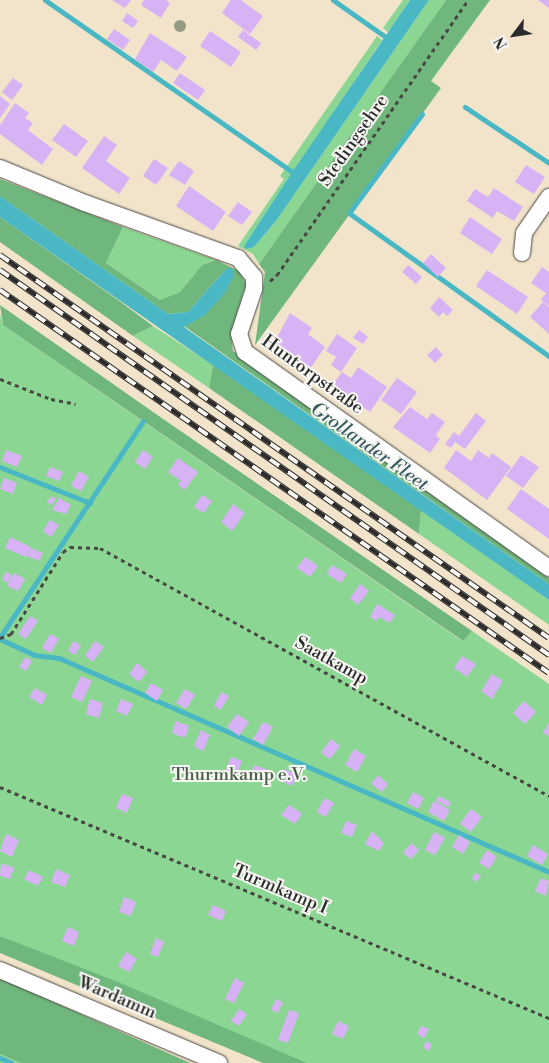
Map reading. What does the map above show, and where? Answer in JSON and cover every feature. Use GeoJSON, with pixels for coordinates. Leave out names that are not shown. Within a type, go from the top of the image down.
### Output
{"type":"FeatureCollection","features":[{"type":"Feature","properties":{"kind":"street"},"geometry":{"type":"LineString","coordinates":[[0,168],[85,203],[226,252],[247,266],[254,277],[254,289]]}},
{"type":"Feature","properties":{"kind":"street"},"geometry":{"type":"LineString","coordinates":[[522,253],[524,233],[549,197]]}},
{"type":"Feature","properties":{"kind":"street","name":"Huntorpstraße"},"geometry":{"type":"LineString","coordinates":[[254,289],[240,326],[246,352],[549,568]]}},
{"type":"Feature","properties":{"kind":"street","name":"Wardamm"},"geometry":{"type":"LineString","coordinates":[[0,970],[219,1063]]}},
{"type":"Feature","properties":{"kind":"path","name":"Stedingsehre"},"geometry":{"type":"LineString","coordinates":[[254,289],[277,275],[468,0]]}},
{"type":"Feature","properties":{"kind":"path"},"geometry":{"type":"LineString","coordinates":[[0,379],[51,399],[76,404]]}},
{"type":"Feature","properties":{"kind":"path","name":"Saatkamp"},"geometry":{"type":"LineString","coordinates":[[0,638],[9,635],[63,552],[70,548],[100,548],[549,796]]}},
{"type":"Feature","properties":{"kind":"path","name":"Turmkamp I"},"geometry":{"type":"LineString","coordinates":[[0,788],[549,1018]]}},
{"type":"Feature","properties":{"kind":"green space"},"geometry":{"type":"Polygon","coordinates":[[[403,0],[410,0],[388,32],[383,28],[403,0]]]}},
{"type":"Feature","properties":{"kind":"green space"},"geometry":{"type":"Polygon","coordinates":[[[429,0],[446,0],[259,264],[253,254],[238,246],[284,179],[280,176],[377,36],[382,40],[244,246],[254,247],[276,221],[429,0]]]}},
{"type":"Feature","properties":{"kind":"green space"},"geometry":{"type":"Polygon","coordinates":[[[446,0],[490,0],[431,81],[441,88],[255,345],[265,272],[259,264],[446,0]]]}},
{"type":"Feature","properties":{"kind":"green space"},"geometry":{"type":"Polygon","coordinates":[[[0,179],[123,227],[106,263],[160,300],[180,292],[202,265],[216,260],[239,271],[246,284],[231,333],[233,351],[549,578],[549,584],[184,326],[205,315],[226,269],[188,312],[168,314],[0,196],[0,179]]]}},
{"type":"Feature","properties":{"kind":"green space"},"geometry":{"type":"Polygon","coordinates":[[[0,217],[153,326],[133,336],[0,242],[0,217]]]}},
{"type":"Feature","properties":{"kind":"green space"},"geometry":{"type":"Polygon","coordinates":[[[123,227],[216,260],[202,265],[180,292],[160,300],[106,263],[123,227]]]}},
{"type":"Feature","properties":{"kind":"green space"},"geometry":{"type":"Polygon","coordinates":[[[0,305],[472,631],[463,641],[3,325],[0,305]]]}},
{"type":"Feature","properties":{"kind":"green space","name":"Thurmkamp e.V."},"geometry":{"type":"Polygon","coordinates":[[[0,314],[3,325],[462,641],[472,631],[549,684],[549,1063],[307,1063],[0,936],[0,314]]]}},
{"type":"Feature","properties":{"kind":"green space"},"geometry":{"type":"Polygon","coordinates":[[[153,326],[213,365],[209,388],[133,336],[153,326]]]}},
{"type":"Feature","properties":{"kind":"green space"},"geometry":{"type":"Polygon","coordinates":[[[213,365],[421,510],[419,534],[209,388],[213,365]]]}},
{"type":"Feature","properties":{"kind":"green space"},"geometry":{"type":"Polygon","coordinates":[[[421,510],[549,600],[549,625],[419,534],[421,510]]]}},
{"type":"Feature","properties":{"kind":"green space"},"geometry":{"type":"Polygon","coordinates":[[[0,936],[118,982],[307,1063],[263,1063],[0,953],[0,936]]]}},
{"type":"Feature","properties":{"kind":"green space"},"geometry":{"type":"Polygon","coordinates":[[[0,978],[190,1063],[21,1063],[0,1054],[0,978]]]}},
{"type":"Feature","properties":{"kind":"green space"},"geometry":{"type":"Polygon","coordinates":[[[0,1054],[21,1063],[0,1063],[0,1054]]]}},
{"type":"Feature","properties":{"kind":"water"},"geometry":{"type":"Polygon","coordinates":[[[410,0],[429,0],[276,221],[254,247],[246,249],[244,246],[293,171],[410,0]]]}},
{"type":"Feature","properties":{"kind":"water"},"geometry":{"type":"Polygon","coordinates":[[[0,196],[168,314],[188,312],[226,269],[232,268],[234,275],[225,293],[205,315],[184,327],[549,584],[549,600],[0,217],[0,196]]]}},
{"type":"Feature","properties":{"kind":"building"},"geometry":{"type":"Polygon","coordinates":[[[112,0],[131,0],[125,8],[112,0]]]}},
{"type":"Feature","properties":{"kind":"building"},"geometry":{"type":"Polygon","coordinates":[[[144,0],[166,0],[170,3],[161,18],[141,5],[144,0]]]}},
{"type":"Feature","properties":{"kind":"building"},"geometry":{"type":"Polygon","coordinates":[[[231,0],[241,0],[263,16],[250,34],[222,13],[231,0]]]}},
{"type":"Feature","properties":{"kind":"building"},"geometry":{"type":"Polygon","coordinates":[[[538,0],[549,0],[549,8],[538,0]]]}},
{"type":"Feature","properties":{"kind":"building"},"geometry":{"type":"Polygon","coordinates":[[[127,13],[138,21],[133,28],[122,21],[127,13]]]}},
{"type":"Feature","properties":{"kind":"building"},"geometry":{"type":"Polygon","coordinates":[[[114,29],[130,40],[123,50],[107,39],[114,29]]]}},
{"type":"Feature","properties":{"kind":"building"},"geometry":{"type":"Polygon","coordinates":[[[243,30],[261,43],[256,50],[238,37],[243,30]]]}},
{"type":"Feature","properties":{"kind":"building"},"geometry":{"type":"Polygon","coordinates":[[[210,31],[241,52],[231,67],[200,46],[210,31]]]}},
{"type":"Feature","properties":{"kind":"building"},"geometry":{"type":"Polygon","coordinates":[[[150,33],[187,57],[177,71],[161,60],[153,72],[135,59],[150,33]]]}},
{"type":"Feature","properties":{"kind":"building"},"geometry":{"type":"Polygon","coordinates":[[[180,73],[205,90],[198,100],[173,83],[180,73]]]}},
{"type":"Feature","properties":{"kind":"building"},"geometry":{"type":"Polygon","coordinates":[[[13,78],[23,85],[12,100],[2,92],[13,78]]]}},
{"type":"Feature","properties":{"kind":"building"},"geometry":{"type":"Polygon","coordinates":[[[0,96],[10,104],[0,118],[0,96]]]}},
{"type":"Feature","properties":{"kind":"building"},"geometry":{"type":"Polygon","coordinates":[[[15,103],[29,113],[25,118],[33,123],[28,130],[53,149],[42,165],[0,134],[0,125],[15,103]]]}},
{"type":"Feature","properties":{"kind":"building"},"geometry":{"type":"Polygon","coordinates":[[[64,124],[88,141],[76,157],[52,140],[64,124]]]}},
{"type":"Feature","properties":{"kind":"building"},"geometry":{"type":"Polygon","coordinates":[[[104,136],[117,145],[106,161],[130,178],[119,194],[82,168],[104,136]]]}},
{"type":"Feature","properties":{"kind":"building"},"geometry":{"type":"Polygon","coordinates":[[[154,159],[168,168],[156,185],[143,176],[154,159]]]}},
{"type":"Feature","properties":{"kind":"building"},"geometry":{"type":"Polygon","coordinates":[[[179,161],[194,171],[185,185],[169,175],[179,161]]]}},
{"type":"Feature","properties":{"kind":"building"},"geometry":{"type":"Polygon","coordinates":[[[526,165],[545,177],[534,194],[515,182],[526,165]]]}},
{"type":"Feature","properties":{"kind":"building"},"geometry":{"type":"Polygon","coordinates":[[[189,186],[226,212],[213,231],[176,206],[189,186]]]}},
{"type":"Feature","properties":{"kind":"building"},"geometry":{"type":"Polygon","coordinates":[[[494,188],[523,207],[514,221],[497,211],[493,218],[467,201],[475,189],[488,197],[494,188]]]}},
{"type":"Feature","properties":{"kind":"building"},"geometry":{"type":"Polygon","coordinates":[[[238,202],[252,212],[242,225],[228,216],[238,202]]]}},
{"type":"Feature","properties":{"kind":"building"},"geometry":{"type":"Polygon","coordinates":[[[470,217],[502,239],[492,254],[460,233],[470,217]]]}},
{"type":"Feature","properties":{"kind":"building"},"geometry":{"type":"Polygon","coordinates":[[[431,254],[446,268],[438,277],[423,263],[431,254]]]}},
{"type":"Feature","properties":{"kind":"building"},"geometry":{"type":"Polygon","coordinates":[[[408,265],[422,277],[416,284],[402,272],[408,265]]]}},
{"type":"Feature","properties":{"kind":"building"},"geometry":{"type":"Polygon","coordinates":[[[542,267],[549,272],[549,306],[541,300],[546,293],[531,283],[542,267]]]}},
{"type":"Feature","properties":{"kind":"building"},"geometry":{"type":"Polygon","coordinates":[[[487,270],[528,297],[517,314],[476,286],[487,270]]]}},
{"type":"Feature","properties":{"kind":"building"},"geometry":{"type":"Polygon","coordinates":[[[439,297],[453,310],[447,316],[443,312],[439,317],[430,308],[439,297]]]}},
{"type":"Feature","properties":{"kind":"building"},"geometry":{"type":"Polygon","coordinates":[[[543,302],[549,307],[549,334],[530,317],[543,302]]]}},
{"type":"Feature","properties":{"kind":"building"},"geometry":{"type":"Polygon","coordinates":[[[290,313],[312,328],[308,334],[325,347],[310,369],[274,343],[290,313]]]}},
{"type":"Feature","properties":{"kind":"building"},"geometry":{"type":"Polygon","coordinates":[[[359,330],[368,337],[363,344],[353,338],[359,330]]]}},
{"type":"Feature","properties":{"kind":"building"},"geometry":{"type":"Polygon","coordinates":[[[337,334],[357,348],[341,372],[331,365],[336,357],[326,351],[337,334]]]}},
{"type":"Feature","properties":{"kind":"building"},"geometry":{"type":"Polygon","coordinates":[[[436,347],[443,355],[435,363],[427,355],[436,347]]]}},
{"type":"Feature","properties":{"kind":"building"},"geometry":{"type":"Polygon","coordinates":[[[358,367],[387,387],[370,412],[332,386],[342,372],[351,378],[358,367]]]}},
{"type":"Feature","properties":{"kind":"building"},"geometry":{"type":"Polygon","coordinates":[[[397,378],[417,392],[401,414],[381,400],[397,378]]]}},
{"type":"Feature","properties":{"kind":"building"},"geometry":{"type":"Polygon","coordinates":[[[410,407],[427,419],[432,413],[445,422],[436,435],[440,439],[430,453],[393,427],[410,407]]]}},
{"type":"Feature","properties":{"kind":"building"},"geometry":{"type":"Polygon","coordinates":[[[476,413],[486,421],[465,449],[455,442],[451,448],[445,444],[454,432],[459,436],[476,413]]]}},
{"type":"Feature","properties":{"kind":"building"},"geometry":{"type":"Polygon","coordinates":[[[6,450],[22,456],[17,467],[2,461],[6,450]]]}},
{"type":"Feature","properties":{"kind":"building"},"geometry":{"type":"Polygon","coordinates":[[[143,450],[153,457],[145,469],[135,462],[143,450]]]}},
{"type":"Feature","properties":{"kind":"building"},"geometry":{"type":"Polygon","coordinates":[[[456,450],[471,461],[478,450],[489,458],[492,453],[511,467],[487,500],[444,468],[456,450]]]}},
{"type":"Feature","properties":{"kind":"building"},"geometry":{"type":"Polygon","coordinates":[[[521,455],[539,467],[523,488],[506,476],[521,455]]]}},
{"type":"Feature","properties":{"kind":"building"},"geometry":{"type":"Polygon","coordinates":[[[178,458],[198,472],[185,490],[178,485],[181,481],[168,472],[178,458]]]}},
{"type":"Feature","properties":{"kind":"building"},"geometry":{"type":"Polygon","coordinates":[[[50,467],[63,472],[59,481],[46,476],[50,467]]]}},
{"type":"Feature","properties":{"kind":"building"},"geometry":{"type":"Polygon","coordinates":[[[79,471],[89,477],[81,491],[71,486],[79,471]]]}},
{"type":"Feature","properties":{"kind":"building"},"geometry":{"type":"Polygon","coordinates":[[[4,478],[17,483],[13,494],[0,489],[4,478]]]}},
{"type":"Feature","properties":{"kind":"building"},"geometry":{"type":"Polygon","coordinates":[[[521,489],[549,509],[549,539],[507,509],[521,489]]]}},
{"type":"Feature","properties":{"kind":"building"},"geometry":{"type":"Polygon","coordinates":[[[202,495],[212,501],[204,513],[194,507],[202,495]]]}},
{"type":"Feature","properties":{"kind":"building"},"geometry":{"type":"Polygon","coordinates":[[[52,496],[56,500],[50,505],[47,502],[52,496]]]}},
{"type":"Feature","properties":{"kind":"building"},"geometry":{"type":"Polygon","coordinates":[[[59,498],[71,505],[66,514],[52,510],[59,498]]]}},
{"type":"Feature","properties":{"kind":"building"},"geometry":{"type":"Polygon","coordinates":[[[233,504],[245,513],[232,531],[221,522],[233,504]]]}},
{"type":"Feature","properties":{"kind":"building"},"geometry":{"type":"Polygon","coordinates":[[[50,520],[59,525],[51,537],[43,531],[50,520]]]}},
{"type":"Feature","properties":{"kind":"building"},"geometry":{"type":"Polygon","coordinates":[[[10,537],[31,547],[26,557],[5,548],[10,537]]]}},
{"type":"Feature","properties":{"kind":"building"},"geometry":{"type":"Polygon","coordinates":[[[31,548],[43,553],[39,561],[27,556],[31,548]]]}},
{"type":"Feature","properties":{"kind":"building"},"geometry":{"type":"Polygon","coordinates":[[[305,557],[318,566],[310,577],[297,568],[305,557]]]}},
{"type":"Feature","properties":{"kind":"building"},"geometry":{"type":"Polygon","coordinates":[[[332,565],[347,574],[341,583],[327,574],[332,565]]]}},
{"type":"Feature","properties":{"kind":"building"},"geometry":{"type":"Polygon","coordinates":[[[6,572],[12,575],[8,583],[2,580],[6,572]]]}},
{"type":"Feature","properties":{"kind":"building"},"geometry":{"type":"Polygon","coordinates":[[[14,573],[25,579],[18,591],[7,586],[14,573]]]}},
{"type":"Feature","properties":{"kind":"building"},"geometry":{"type":"Polygon","coordinates":[[[360,584],[369,591],[358,605],[350,598],[360,584]]]}},
{"type":"Feature","properties":{"kind":"building"},"geometry":{"type":"Polygon","coordinates":[[[377,604],[395,615],[390,623],[379,617],[377,621],[370,617],[377,604]]]}},
{"type":"Feature","properties":{"kind":"building"},"geometry":{"type":"Polygon","coordinates":[[[30,616],[38,621],[26,639],[18,634],[30,616]]]}},
{"type":"Feature","properties":{"kind":"building"},"geometry":{"type":"Polygon","coordinates":[[[50,634],[59,639],[51,653],[42,648],[50,634]]]}},
{"type":"Feature","properties":{"kind":"building"},"geometry":{"type":"Polygon","coordinates":[[[74,641],[81,646],[75,655],[68,651],[74,641]]]}},
{"type":"Feature","properties":{"kind":"building"},"geometry":{"type":"Polygon","coordinates":[[[95,641],[104,647],[93,662],[85,656],[95,641]]]}},
{"type":"Feature","properties":{"kind":"building"},"geometry":{"type":"Polygon","coordinates":[[[462,656],[476,664],[467,677],[454,668],[462,656]]]}},
{"type":"Feature","properties":{"kind":"building"},"geometry":{"type":"Polygon","coordinates":[[[26,657],[32,661],[26,671],[19,667],[26,657]]]}},
{"type":"Feature","properties":{"kind":"building"},"geometry":{"type":"Polygon","coordinates":[[[137,663],[147,672],[139,682],[129,674],[137,663]]]}},
{"type":"Feature","properties":{"kind":"building"},"geometry":{"type":"Polygon","coordinates":[[[492,674],[503,681],[492,699],[481,691],[492,674]]]}},
{"type":"Feature","properties":{"kind":"building"},"geometry":{"type":"Polygon","coordinates":[[[81,676],[92,681],[82,702],[71,697],[81,676]]]}},
{"type":"Feature","properties":{"kind":"building"},"geometry":{"type":"Polygon","coordinates":[[[151,683],[163,690],[157,701],[145,693],[151,683]]]}},
{"type":"Feature","properties":{"kind":"building"},"geometry":{"type":"Polygon","coordinates":[[[35,688],[47,695],[42,705],[29,697],[35,688]]]}},
{"type":"Feature","properties":{"kind":"building"},"geometry":{"type":"Polygon","coordinates":[[[185,689],[195,695],[186,709],[176,703],[185,689]]]}},
{"type":"Feature","properties":{"kind":"building"},"geometry":{"type":"Polygon","coordinates":[[[221,692],[229,696],[221,710],[214,706],[221,692]]]}},
{"type":"Feature","properties":{"kind":"building"},"geometry":{"type":"Polygon","coordinates":[[[90,699],[103,703],[99,718],[86,714],[90,699]]]}},
{"type":"Feature","properties":{"kind":"building"},"geometry":{"type":"Polygon","coordinates":[[[121,699],[133,704],[127,716],[116,711],[121,699]]]}},
{"type":"Feature","properties":{"kind":"building"},"geometry":{"type":"Polygon","coordinates":[[[524,701],[536,712],[525,724],[513,713],[524,701]]]}},
{"type":"Feature","properties":{"kind":"building"},"geometry":{"type":"Polygon","coordinates":[[[237,714],[249,722],[239,736],[227,727],[237,714]]]}},
{"type":"Feature","properties":{"kind":"building"},"geometry":{"type":"Polygon","coordinates":[[[176,721],[189,726],[185,738],[172,733],[176,721]]]}},
{"type":"Feature","properties":{"kind":"building"},"geometry":{"type":"Polygon","coordinates":[[[263,722],[273,727],[263,745],[253,739],[263,722]]]}},
{"type":"Feature","properties":{"kind":"building"},"geometry":{"type":"Polygon","coordinates":[[[549,723],[549,736],[543,733],[549,723]]]}},
{"type":"Feature","properties":{"kind":"building"},"geometry":{"type":"Polygon","coordinates":[[[201,730],[210,735],[203,751],[194,746],[201,730]]]}},
{"type":"Feature","properties":{"kind":"building"},"geometry":{"type":"Polygon","coordinates":[[[331,739],[340,746],[330,759],[321,753],[331,739]]]}},
{"type":"Feature","properties":{"kind":"building"},"geometry":{"type":"Polygon","coordinates":[[[354,749],[366,756],[357,772],[345,765],[354,749]]]}},
{"type":"Feature","properties":{"kind":"building"},"geometry":{"type":"Polygon","coordinates":[[[231,757],[242,761],[236,777],[224,773],[231,757]]]}},
{"type":"Feature","properties":{"kind":"building"},"geometry":{"type":"Polygon","coordinates":[[[254,765],[269,770],[265,783],[250,777],[254,765]]]}},
{"type":"Feature","properties":{"kind":"building"},"geometry":{"type":"Polygon","coordinates":[[[284,769],[297,774],[292,786],[279,780],[284,769]]]}},
{"type":"Feature","properties":{"kind":"building"},"geometry":{"type":"Polygon","coordinates":[[[378,775],[388,784],[382,792],[371,784],[378,775]]]}},
{"type":"Feature","properties":{"kind":"building"},"geometry":{"type":"Polygon","coordinates":[[[413,792],[424,798],[418,809],[407,803],[413,792]]]}},
{"type":"Feature","properties":{"kind":"building"},"geometry":{"type":"Polygon","coordinates":[[[122,794],[133,798],[127,813],[116,808],[122,794]]]}},
{"type":"Feature","properties":{"kind":"building"},"geometry":{"type":"Polygon","coordinates":[[[438,796],[451,802],[448,807],[436,801],[438,796]]]}},
{"type":"Feature","properties":{"kind":"building"},"geometry":{"type":"Polygon","coordinates":[[[324,798],[334,803],[326,817],[317,812],[324,798]]]}},
{"type":"Feature","properties":{"kind":"building"},"geometry":{"type":"Polygon","coordinates":[[[434,801],[450,810],[444,821],[428,812],[434,801]]]}},
{"type":"Feature","properties":{"kind":"building"},"geometry":{"type":"Polygon","coordinates":[[[289,805],[302,814],[295,824],[281,815],[289,805]]]}},
{"type":"Feature","properties":{"kind":"building"},"geometry":{"type":"Polygon","coordinates":[[[471,809],[482,817],[471,832],[460,824],[471,809]]]}},
{"type":"Feature","properties":{"kind":"building"},"geometry":{"type":"Polygon","coordinates":[[[346,821],[357,825],[352,837],[341,833],[346,821]]]}},
{"type":"Feature","properties":{"kind":"building"},"geometry":{"type":"Polygon","coordinates":[[[372,831],[384,843],[379,851],[365,844],[372,831]]]}},
{"type":"Feature","properties":{"kind":"building"},"geometry":{"type":"Polygon","coordinates":[[[434,832],[445,838],[435,855],[425,850],[434,832]]]}},
{"type":"Feature","properties":{"kind":"building"},"geometry":{"type":"Polygon","coordinates":[[[6,834],[19,840],[12,857],[0,851],[6,834]]]}},
{"type":"Feature","properties":{"kind":"building"},"geometry":{"type":"Polygon","coordinates":[[[459,835],[470,842],[463,854],[452,847],[459,835]]]}},
{"type":"Feature","properties":{"kind":"building"},"geometry":{"type":"Polygon","coordinates":[[[411,843],[419,850],[411,859],[403,853],[411,843]]]}},
{"type":"Feature","properties":{"kind":"building"},"geometry":{"type":"Polygon","coordinates":[[[533,845],[548,854],[542,865],[527,856],[533,845]]]}},
{"type":"Feature","properties":{"kind":"building"},"geometry":{"type":"Polygon","coordinates":[[[487,850],[497,857],[489,869],[479,863],[487,850]]]}},
{"type":"Feature","properties":{"kind":"building"},"geometry":{"type":"Polygon","coordinates":[[[1,863],[14,868],[10,879],[0,876],[1,863]]]}},
{"type":"Feature","properties":{"kind":"building"},"geometry":{"type":"Polygon","coordinates":[[[56,869],[70,875],[65,887],[51,882],[56,869]]]}},
{"type":"Feature","properties":{"kind":"building"},"geometry":{"type":"Polygon","coordinates":[[[29,870],[43,877],[38,886],[24,879],[29,870]]]}},
{"type":"Feature","properties":{"kind":"building"},"geometry":{"type":"Polygon","coordinates":[[[475,873],[481,875],[477,882],[472,879],[475,873]]]}},
{"type":"Feature","properties":{"kind":"building"},"geometry":{"type":"Polygon","coordinates":[[[541,878],[549,881],[546,896],[535,891],[541,878]]]}},
{"type":"Feature","properties":{"kind":"building"},"geometry":{"type":"Polygon","coordinates":[[[124,897],[136,902],[131,916],[119,912],[124,897]]]}},
{"type":"Feature","properties":{"kind":"building"},"geometry":{"type":"Polygon","coordinates":[[[213,905],[226,911],[222,921],[208,915],[213,905]]]}},
{"type":"Feature","properties":{"kind":"building"},"geometry":{"type":"Polygon","coordinates":[[[68,927],[79,932],[74,946],[62,941],[68,927]]]}},
{"type":"Feature","properties":{"kind":"building"},"geometry":{"type":"Polygon","coordinates":[[[156,938],[164,942],[158,957],[150,954],[156,938]]]}},
{"type":"Feature","properties":{"kind":"building"},"geometry":{"type":"Polygon","coordinates":[[[126,952],[137,959],[129,972],[118,966],[126,952]]]}},
{"type":"Feature","properties":{"kind":"building"},"geometry":{"type":"Polygon","coordinates":[[[235,978],[244,983],[234,1003],[225,999],[235,978]]]}},
{"type":"Feature","properties":{"kind":"building"},"geometry":{"type":"Polygon","coordinates":[[[276,999],[283,1002],[278,1013],[271,1010],[276,999]]]}},
{"type":"Feature","properties":{"kind":"building"},"geometry":{"type":"Polygon","coordinates":[[[239,1009],[247,1014],[239,1026],[231,1021],[239,1009]]]}},
{"type":"Feature","properties":{"kind":"building"},"geometry":{"type":"Polygon","coordinates":[[[289,1010],[299,1013],[288,1043],[278,1040],[289,1010]]]}},
{"type":"Feature","properties":{"kind":"building"},"geometry":{"type":"Polygon","coordinates":[[[338,1021],[349,1026],[343,1039],[332,1034],[338,1021]]]}},
{"type":"Feature","properties":{"kind":"building"},"geometry":{"type":"Polygon","coordinates":[[[421,1026],[429,1029],[424,1038],[417,1034],[421,1026]]]}},
{"type":"Feature","properties":{"kind":"building"},"geometry":{"type":"Polygon","coordinates":[[[427,1041],[432,1045],[428,1051],[423,1047],[427,1041]]]}},
{"type":"Feature","properties":{"kind":"waterway"},"geometry":{"type":"LineString","coordinates":[[45,0],[297,175]]}},
{"type":"Feature","properties":{"kind":"waterway"},"geometry":{"type":"LineString","coordinates":[[333,0],[390,40]]}},
{"type":"Feature","properties":{"kind":"waterway"},"geometry":{"type":"LineString","coordinates":[[465,107],[549,163]]}},
{"type":"Feature","properties":{"kind":"waterway"},"geometry":{"type":"LineString","coordinates":[[422,114],[349,213],[549,356]]}},
{"type":"Feature","properties":{"kind":"waterway"},"geometry":{"type":"LineString","coordinates":[[0,637],[143,421]]}},
{"type":"Feature","properties":{"kind":"waterway"},"geometry":{"type":"LineString","coordinates":[[0,467],[90,503]]}},
{"type":"Feature","properties":{"kind":"waterway"},"geometry":{"type":"LineString","coordinates":[[0,639],[34,655],[59,658],[549,872]]}},
{"type":"Feature","properties":{"kind":"waterway"},"geometry":{"type":"LineString","coordinates":[[0,1058],[11,1063]]}},
{"type":"Feature","properties":{"kind":"railway"},"geometry":{"type":"LineString","coordinates":[[0,255],[549,638]]}},
{"type":"Feature","properties":{"kind":"railway"},"geometry":{"type":"LineString","coordinates":[[0,270],[549,655]]}},
{"type":"Feature","properties":{"kind":"railway"},"geometry":{"type":"LineString","coordinates":[[0,290],[549,673]]}},
{"type":"Feature","properties":{"kind":"water label","name":"Grollander Fleet"},"geometry":{"type":"Point","coordinates":[369,447]}}]}
